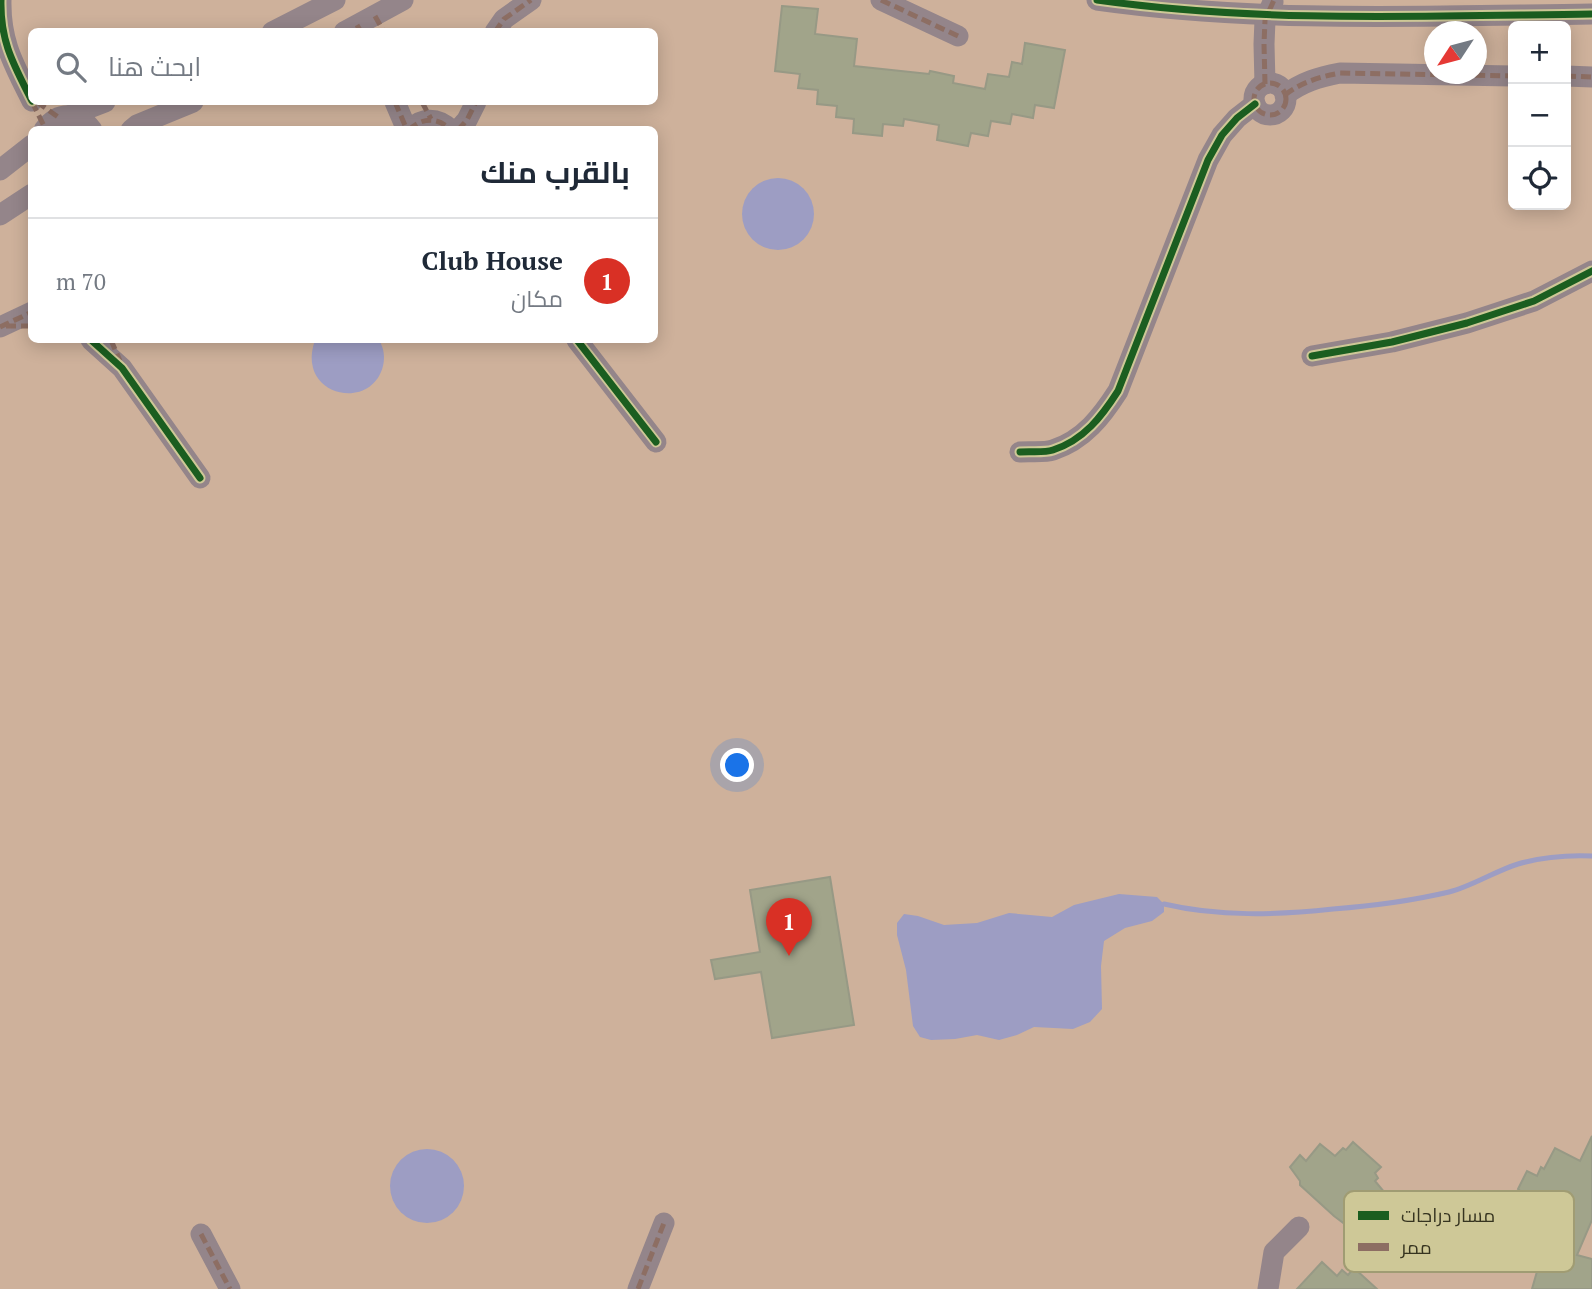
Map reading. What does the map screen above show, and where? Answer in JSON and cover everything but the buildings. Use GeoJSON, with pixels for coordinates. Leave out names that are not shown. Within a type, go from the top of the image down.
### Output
{"type":"FeatureCollection","features":[{"type":"Feature","properties":{"kind":"street"},"geometry":{"type":"LineString","coordinates":[[1,0],[2,32],[9,57],[28,92]]}},
{"type":"Feature","properties":{"kind":"street"},"geometry":{"type":"LineString","coordinates":[[280,28],[335,0]]}},
{"type":"Feature","properties":{"kind":"street"},"geometry":{"type":"LineString","coordinates":[[364,27],[403,0]]}},
{"type":"Feature","properties":{"kind":"street"},"geometry":{"type":"LineString","coordinates":[[498,28],[504,19],[531,0]]}},
{"type":"Feature","properties":{"kind":"street"},"geometry":{"type":"LineString","coordinates":[[881,0],[958,36]]}},
{"type":"Feature","properties":{"kind":"street"},"geometry":{"type":"LineString","coordinates":[[1097,0],[1149,8],[1265,9],[1380,17],[1592,14]]}},
{"type":"Feature","properties":{"kind":"street"},"geometry":{"type":"LineString","coordinates":[[1265,9],[1265,84]]}},
{"type":"Feature","properties":{"kind":"street"},"geometry":{"type":"LineString","coordinates":[[1285,95],[1319,77],[1340,73],[1508,76]]}},
{"type":"Feature","properties":{"kind":"street"},"geometry":{"type":"LineString","coordinates":[[1571,76],[1592,77]]}},
{"type":"Feature","properties":{"kind":"street"},"geometry":{"type":"LineString","coordinates":[[1265,84],[1279,87],[1285,95],[1285,104],[1275,114],[1265,114],[1255,104],[1255,94],[1265,84]]}},
{"type":"Feature","properties":{"kind":"street"},"geometry":{"type":"LineString","coordinates":[[1020,452],[1052,450],[1080,437],[1102,416],[1118,391],[1208,160],[1222,135],[1237,118],[1255,104]]}},
{"type":"Feature","properties":{"kind":"street"},"geometry":{"type":"LineString","coordinates":[[36,105],[49,126]]}},
{"type":"Feature","properties":{"kind":"street"},"geometry":{"type":"LineString","coordinates":[[52,126],[98,105]]}},
{"type":"Feature","properties":{"kind":"street"},"geometry":{"type":"LineString","coordinates":[[135,126],[185,105]]}},
{"type":"Feature","properties":{"kind":"street"},"geometry":{"type":"LineString","coordinates":[[396,105],[406,126]]}},
{"type":"Feature","properties":{"kind":"street"},"geometry":{"type":"LineString","coordinates":[[462,126],[474,105]]}},
{"type":"Feature","properties":{"kind":"street"},"geometry":{"type":"LineString","coordinates":[[412,126],[422,120],[426,110],[448,126]]}},
{"type":"Feature","properties":{"kind":"street"},"geometry":{"type":"LineString","coordinates":[[53,126],[80,118],[88,126]]}},
{"type":"Feature","properties":{"kind":"street"},"geometry":{"type":"LineString","coordinates":[[0,170],[28,146]]}},
{"type":"Feature","properties":{"kind":"street"},"geometry":{"type":"LineString","coordinates":[[0,215],[28,197]]}},
{"type":"Feature","properties":{"kind":"street"},"geometry":{"type":"LineString","coordinates":[[1312,356],[1392,342],[1467,323],[1534,301],[1592,271]]}},
{"type":"Feature","properties":{"kind":"street"},"geometry":{"type":"LineString","coordinates":[[1,327],[28,314]]}},
{"type":"Feature","properties":{"kind":"street"},"geometry":{"type":"LineString","coordinates":[[1,327],[28,326]]}},
{"type":"Feature","properties":{"kind":"street"},"geometry":{"type":"LineString","coordinates":[[94,343],[122,368],[200,478]]}},
{"type":"Feature","properties":{"kind":"street"},"geometry":{"type":"LineString","coordinates":[[112,343],[122,368]]}},
{"type":"Feature","properties":{"kind":"street"},"geometry":{"type":"LineString","coordinates":[[579,343],[656,442]]}},
{"type":"Feature","properties":{"kind":"street"},"geometry":{"type":"LineString","coordinates":[[638,1289],[664,1223]]}},
{"type":"Feature","properties":{"kind":"street"},"geometry":{"type":"LineString","coordinates":[[1268,1289],[1274,1252],[1299,1227]]}},
{"type":"Feature","properties":{"kind":"street"},"geometry":{"type":"LineString","coordinates":[[201,1234],[230,1289]]}},
{"type":"Feature","properties":{"kind":"shaded area"},"geometry":{"type":"Polygon","coordinates":[[[0,0],[1592,0],[1592,1289],[0,1289],[0,0]]]}},
{"type":"Feature","properties":{"kind":"water"},"geometry":{"type":"Polygon","coordinates":[[[778,178],[798,184],[808,194],[814,214],[808,234],[798,244],[778,250],[758,244],[748,234],[742,214],[748,194],[758,184],[778,178]]]}},
{"type":"Feature","properties":{"kind":"water"},"geometry":{"type":"Polygon","coordinates":[[[315,343],[380,343],[384,359],[376,381],[364,390],[351,393],[337,392],[325,385],[316,374],[312,359],[315,343]]]}},
{"type":"Feature","properties":{"kind":"water"},"geometry":{"type":"Polygon","coordinates":[[[1119,894],[1157,897],[1164,904],[1164,912],[1152,921],[1125,928],[1104,941],[1101,966],[1102,1009],[1090,1022],[1073,1029],[1034,1027],[999,1040],[977,1035],[931,1040],[920,1037],[913,1026],[906,970],[897,935],[897,923],[904,914],[944,925],[977,923],[1009,913],[1052,917],[1074,905],[1119,894]]]}},
{"type":"Feature","properties":{"kind":"water"},"geometry":{"type":"Polygon","coordinates":[[[427,1149],[441,1152],[453,1160],[461,1172],[464,1186],[461,1200],[453,1212],[441,1220],[427,1223],[413,1220],[401,1212],[393,1200],[390,1186],[393,1172],[401,1160],[413,1152],[427,1149]]]}},
{"type":"Feature","properties":{"kind":"waterway"},"geometry":{"type":"LineString","coordinates":[[1164,904],[1248,914],[1362,906],[1449,892],[1527,862],[1555,857],[1592,856]]}},
{"type":"Feature","properties":{"kind":"marked path"},"geometry":{"type":"LineString","coordinates":[[498,28],[504,19],[531,0]]}},
{"type":"Feature","properties":{"kind":"marked path"},"geometry":{"type":"LineString","coordinates":[[881,0],[958,36]]}},
{"type":"Feature","properties":{"kind":"marked path"},"geometry":{"type":"LineString","coordinates":[[1265,84],[1265,20],[1274,0]]}},
{"type":"Feature","properties":{"kind":"marked path"},"geometry":{"type":"LineString","coordinates":[[375,16],[382,28]]}},
{"type":"Feature","properties":{"kind":"marked path"},"geometry":{"type":"LineString","coordinates":[[1285,95],[1311,81],[1340,73],[1508,76]]}},
{"type":"Feature","properties":{"kind":"marked path"},"geometry":{"type":"LineString","coordinates":[[1571,76],[1592,77]]}},
{"type":"Feature","properties":{"kind":"marked path"},"geometry":{"type":"LineString","coordinates":[[1270,83],[1281,88],[1286,99],[1281,110],[1270,115],[1259,110],[1254,99],[1259,88],[1270,83]]}},
{"type":"Feature","properties":{"kind":"marked path"},"geometry":{"type":"LineString","coordinates":[[34,105],[44,126]]}},
{"type":"Feature","properties":{"kind":"marked path"},"geometry":{"type":"LineString","coordinates":[[41,105],[58,117]]}},
{"type":"Feature","properties":{"kind":"marked path"},"geometry":{"type":"LineString","coordinates":[[396,105],[405,126]]}},
{"type":"Feature","properties":{"kind":"marked path"},"geometry":{"type":"LineString","coordinates":[[424,105],[431,119]]}},
{"type":"Feature","properties":{"kind":"marked path"},"geometry":{"type":"LineString","coordinates":[[462,126],[474,105]]}},
{"type":"Feature","properties":{"kind":"marked path"},"geometry":{"type":"LineString","coordinates":[[414,126],[430,120],[446,126]]}},
{"type":"Feature","properties":{"kind":"marked path"},"geometry":{"type":"LineString","coordinates":[[0,327],[28,314]]}},
{"type":"Feature","properties":{"kind":"marked path"},"geometry":{"type":"LineString","coordinates":[[6,326],[28,326]]}},
{"type":"Feature","properties":{"kind":"marked path"},"geometry":{"type":"LineString","coordinates":[[112,343],[120,361]]}},
{"type":"Feature","properties":{"kind":"marked path"},"geometry":{"type":"LineString","coordinates":[[638,1289],[664,1223]]}},
{"type":"Feature","properties":{"kind":"marked path"},"geometry":{"type":"LineString","coordinates":[[201,1234],[230,1289]]}},
{"type":"Feature","properties":{"kind":"cycle path"},"geometry":{"type":"LineString","coordinates":[[1,0],[6,41],[28,93]]}},
{"type":"Feature","properties":{"kind":"cycle path"},"geometry":{"type":"LineString","coordinates":[[1097,0],[1282,15],[1406,17],[1592,14]]}},
{"type":"Feature","properties":{"kind":"cycle path"},"geometry":{"type":"LineString","coordinates":[[1020,452],[1049,451],[1064,446],[1083,434],[1112,400],[1118,391],[1208,160],[1222,135],[1237,118],[1255,104]]}},
{"type":"Feature","properties":{"kind":"cycle path"},"geometry":{"type":"LineString","coordinates":[[1312,356],[1392,342],[1467,323],[1534,301],[1592,271]]}},
{"type":"Feature","properties":{"kind":"cycle path"},"geometry":{"type":"LineString","coordinates":[[94,343],[122,368],[200,478]]}},
{"type":"Feature","properties":{"kind":"cycle path"},"geometry":{"type":"LineString","coordinates":[[579,343],[656,442]]}},
{"type":"Feature","properties":{"kind":"place","name":"Club House"},"geometry":{"type":"Point","coordinates":[789,956]}}]}
